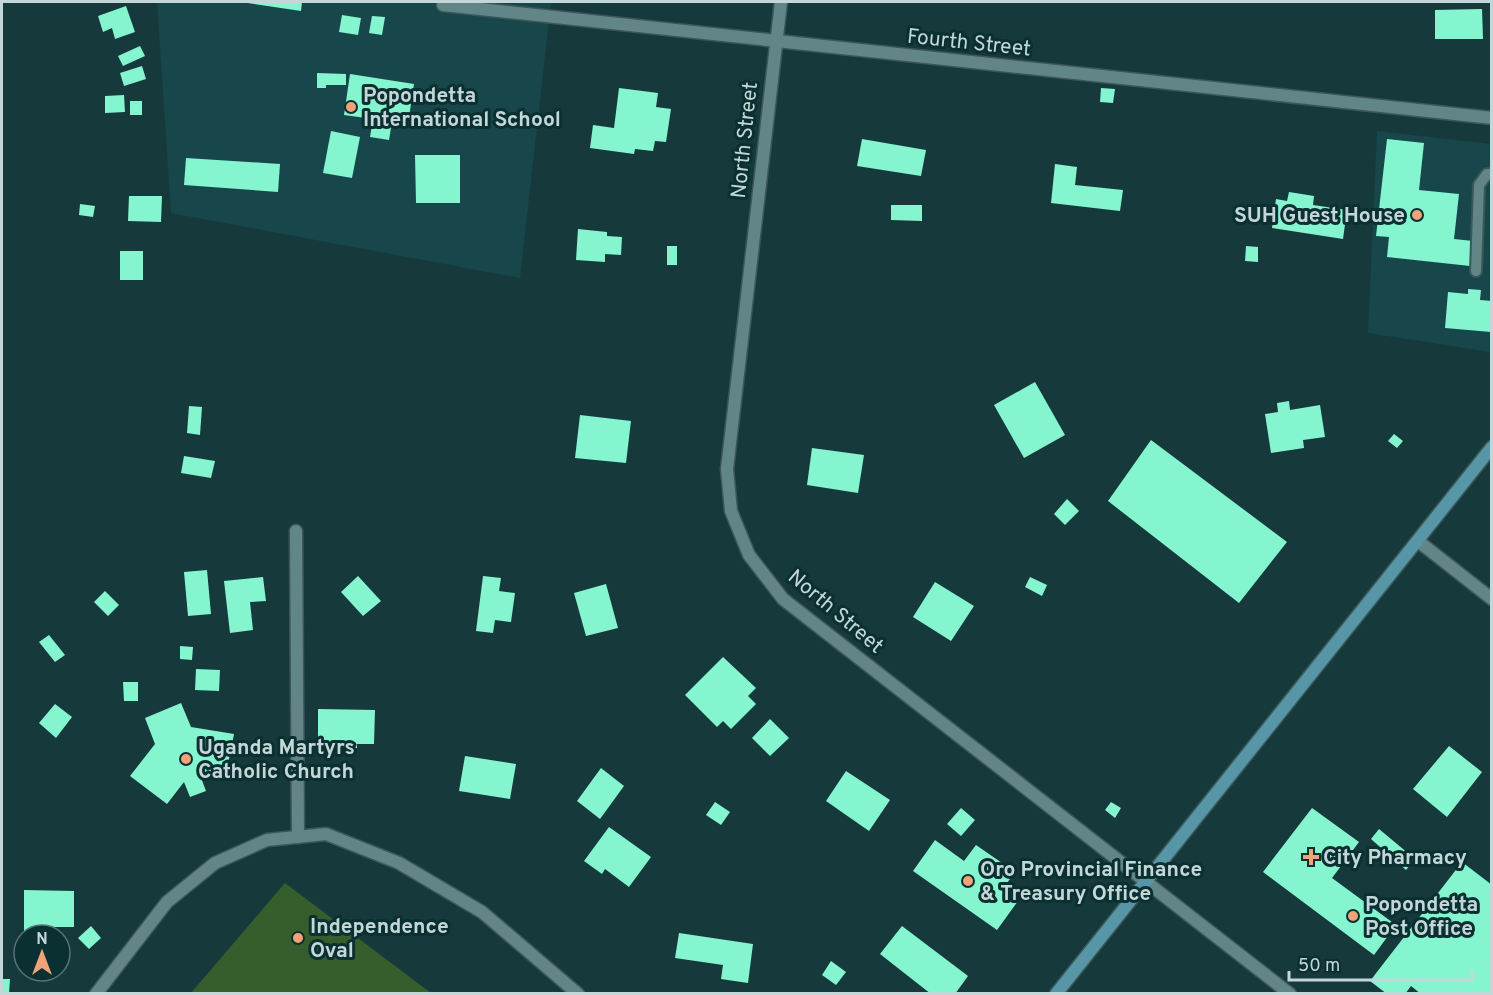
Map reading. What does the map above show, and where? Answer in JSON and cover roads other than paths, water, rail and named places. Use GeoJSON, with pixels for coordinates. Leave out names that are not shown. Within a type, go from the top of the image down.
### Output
{"type":"FeatureCollection","features":[{"type":"Feature","properties":{"kind":"main road"},"geometry":{"type":"LineString","coordinates":[[1056,993],[1491,447]]}},
{"type":"Feature","properties":{"kind":"street","name":"North Street"},"geometry":{"type":"LineString","coordinates":[[781,2],[727,470],[731,511],[749,555],[783,599],[1290,993]]}},
{"type":"Feature","properties":{"kind":"street","name":"Fourth Street"},"geometry":{"type":"LineString","coordinates":[[443,5],[1491,118]]}},
{"type":"Feature","properties":{"kind":"street"},"geometry":{"type":"LineString","coordinates":[[296,531],[298,837]]}},
{"type":"Feature","properties":{"kind":"street"},"geometry":{"type":"LineString","coordinates":[[1418,541],[1491,599]]}},
{"type":"Feature","properties":{"kind":"street"},"geometry":{"type":"LineString","coordinates":[[96,993],[167,902],[215,863],[267,840],[326,834],[399,863],[482,912],[578,993]]}},
{"type":"Feature","properties":{"kind":"lane"},"geometry":{"type":"LineString","coordinates":[[1476,271],[1479,185],[1487,174],[1491,174]]}},
{"type":"Feature","properties":{"kind":"place","name":"Popondetta International School"},"geometry":{"type":"Point","coordinates":[351,107]}},
{"type":"Feature","properties":{"kind":"place","name":"SUH Guest House"},"geometry":{"type":"Point","coordinates":[1417,215]}},
{"type":"Feature","properties":{"kind":"place","name":"Uganda Martyrs Catholic Church"},"geometry":{"type":"Point","coordinates":[186,759]}},
{"type":"Feature","properties":{"kind":"place","name":"City Pharmacy"},"geometry":{"type":"Point","coordinates":[1311,857]}},
{"type":"Feature","properties":{"kind":"place","name":"Oro Provincial Finance & Treasury Office"},"geometry":{"type":"Point","coordinates":[968,881]}},
{"type":"Feature","properties":{"kind":"place","name":"Popondetta Post Office"},"geometry":{"type":"Point","coordinates":[1353,916]}},
{"type":"Feature","properties":{"kind":"place","name":"Independence Oval"},"geometry":{"type":"Point","coordinates":[298,938]}}]}
